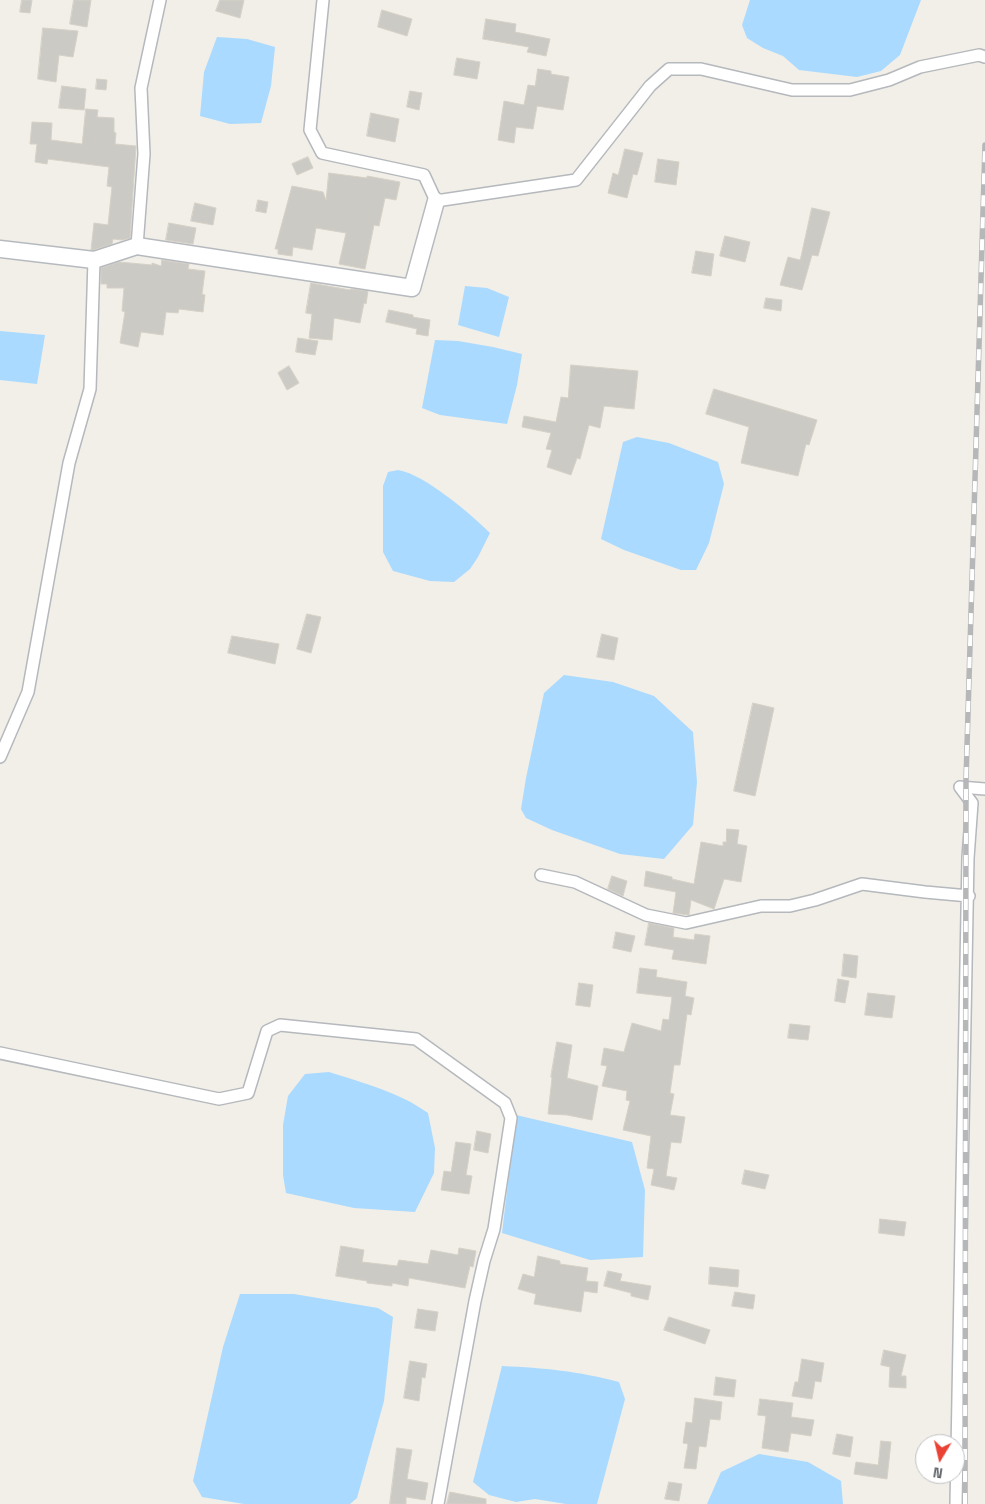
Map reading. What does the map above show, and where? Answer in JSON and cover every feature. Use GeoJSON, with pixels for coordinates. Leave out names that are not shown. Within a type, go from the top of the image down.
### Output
{"type":"FeatureCollection","features":[{"type":"Feature","properties":{"kind":"street"},"geometry":{"type":"LineString","coordinates":[[137,246],[144,154],[141,88],[160,0]]}},
{"type":"Feature","properties":{"kind":"street"},"geometry":{"type":"LineString","coordinates":[[0,249],[94,260],[137,246],[412,288],[436,201],[424,175],[322,153],[310,130],[323,0]]}},
{"type":"Feature","properties":{"kind":"street"},"geometry":{"type":"LineString","coordinates":[[436,201],[576,180],[650,86],[669,70],[702,70],[792,90],[850,90],[889,80],[920,67],[980,55],[985,57]]}},
{"type":"Feature","properties":{"kind":"street"},"geometry":{"type":"LineString","coordinates":[[0,757],[28,692],[69,463],[90,389],[94,260]]}},
{"type":"Feature","properties":{"kind":"street"},"geometry":{"type":"LineString","coordinates":[[956,1504],[969,896],[968,858],[972,803],[960,787],[985,789]]}},
{"type":"Feature","properties":{"kind":"street"},"geometry":{"type":"LineString","coordinates":[[541,875],[575,882],[646,915],[686,923],[762,906],[790,906],[815,900],[862,884],[969,896]]}},
{"type":"Feature","properties":{"kind":"street"},"geometry":{"type":"LineString","coordinates":[[0,1053],[219,1099],[248,1093],[267,1031],[280,1025],[416,1038],[505,1103],[511,1118],[494,1230],[484,1261],[475,1301],[438,1504]]}},
{"type":"Feature","properties":{"kind":"water"},"geometry":{"type":"Polygon","coordinates":[[[750,0],[921,0],[900,55],[881,71],[857,77],[799,70],[783,56],[763,48],[747,38],[742,25],[750,0]]]}},
{"type":"Feature","properties":{"kind":"water"},"geometry":{"type":"Polygon","coordinates":[[[217,37],[247,39],[275,47],[271,86],[261,123],[230,124],[200,116],[204,72],[217,37]]]}},
{"type":"Feature","properties":{"kind":"water"},"geometry":{"type":"Polygon","coordinates":[[[465,286],[487,288],[509,297],[499,337],[458,325],[465,286]]]}},
{"type":"Feature","properties":{"kind":"water"},"geometry":{"type":"Polygon","coordinates":[[[0,331],[45,335],[37,384],[0,380],[0,331]]]}},
{"type":"Feature","properties":{"kind":"water"},"geometry":{"type":"Polygon","coordinates":[[[435,340],[458,341],[522,354],[517,385],[507,424],[440,415],[422,408],[435,340]]]}},
{"type":"Feature","properties":{"kind":"water"},"geometry":{"type":"Polygon","coordinates":[[[637,437],[669,443],[718,462],[724,484],[709,543],[696,570],[681,570],[624,550],[601,539],[623,442],[637,437]]]}},
{"type":"Feature","properties":{"kind":"water"},"geometry":{"type":"Polygon","coordinates":[[[398,470],[409,473],[434,487],[490,533],[470,569],[454,582],[430,581],[393,571],[383,552],[383,486],[388,472],[398,470]]]}},
{"type":"Feature","properties":{"kind":"water"},"geometry":{"type":"Polygon","coordinates":[[[564,675],[613,682],[654,696],[693,732],[697,782],[693,825],[664,859],[620,854],[552,830],[526,818],[521,809],[544,693],[564,675]]]}},
{"type":"Feature","properties":{"kind":"water"},"geometry":{"type":"Polygon","coordinates":[[[329,1072],[393,1094],[428,1113],[435,1148],[434,1173],[415,1212],[354,1208],[286,1193],[283,1175],[283,1125],[288,1096],[305,1074],[329,1072]]]}},
{"type":"Feature","properties":{"kind":"water"},"geometry":{"type":"Polygon","coordinates":[[[516,1115],[632,1142],[645,1190],[643,1257],[590,1260],[502,1233],[516,1115]]]}},
{"type":"Feature","properties":{"kind":"water"},"geometry":{"type":"Polygon","coordinates":[[[240,1294],[294,1294],[378,1308],[393,1317],[384,1401],[357,1498],[350,1504],[244,1504],[202,1497],[193,1481],[223,1347],[240,1294]]]}},
{"type":"Feature","properties":{"kind":"water"},"geometry":{"type":"Polygon","coordinates":[[[502,1366],[561,1371],[619,1382],[625,1399],[597,1504],[566,1504],[535,1499],[516,1502],[489,1495],[473,1482],[502,1366]]]}},
{"type":"Feature","properties":{"kind":"water"},"geometry":{"type":"Polygon","coordinates":[[[759,1454],[808,1462],[841,1481],[843,1504],[707,1504],[721,1472],[759,1454]]]}},
{"type":"Feature","properties":{"kind":"building"},"geometry":{"type":"Polygon","coordinates":[[[22,0],[32,0],[30,13],[20,12],[22,0]]]}},
{"type":"Feature","properties":{"kind":"building"},"geometry":{"type":"Polygon","coordinates":[[[74,0],[91,0],[87,27],[70,24],[74,0]]]}},
{"type":"Feature","properties":{"kind":"building"},"geometry":{"type":"Polygon","coordinates":[[[220,0],[244,0],[240,18],[216,11],[220,0]]]}},
{"type":"Feature","properties":{"kind":"building"},"geometry":{"type":"Polygon","coordinates":[[[382,10],[412,19],[407,36],[378,27],[382,10]]]}},
{"type":"Feature","properties":{"kind":"building"},"geometry":{"type":"Polygon","coordinates":[[[486,19],[516,24],[515,32],[550,39],[546,56],[527,52],[529,47],[483,39],[486,19]]]}},
{"type":"Feature","properties":{"kind":"building"},"geometry":{"type":"Polygon","coordinates":[[[43,28],[78,31],[73,57],[59,55],[56,82],[38,79],[43,28]]]}},
{"type":"Feature","properties":{"kind":"building"},"geometry":{"type":"Polygon","coordinates":[[[457,58],[480,62],[477,79],[454,75],[457,58]]]}},
{"type":"Feature","properties":{"kind":"building"},"geometry":{"type":"Polygon","coordinates":[[[538,69],[551,71],[551,74],[569,77],[563,110],[537,106],[533,129],[516,127],[514,143],[498,140],[504,101],[524,105],[528,85],[535,86],[538,69]]]}},
{"type":"Feature","properties":{"kind":"building"},"geometry":{"type":"Polygon","coordinates":[[[97,79],[107,80],[106,90],[96,89],[97,79]]]}},
{"type":"Feature","properties":{"kind":"building"},"geometry":{"type":"Polygon","coordinates":[[[62,86],[86,89],[84,110],[59,108],[62,86]]]}},
{"type":"Feature","properties":{"kind":"building"},"geometry":{"type":"Polygon","coordinates":[[[410,91],[422,93],[419,110],[407,107],[410,91]]]}},
{"type":"Feature","properties":{"kind":"building"},"geometry":{"type":"Polygon","coordinates":[[[86,109],[98,110],[97,117],[114,118],[115,144],[136,146],[130,238],[122,240],[113,239],[112,244],[93,250],[91,250],[94,223],[108,225],[112,187],[107,186],[109,167],[48,159],[47,164],[35,162],[37,144],[30,144],[32,122],[52,123],[51,140],[82,144],[86,109]]]}},
{"type":"Feature","properties":{"kind":"building"},"geometry":{"type":"Polygon","coordinates":[[[371,113],[399,119],[395,142],[367,136],[371,113]]]}},
{"type":"Feature","properties":{"kind":"building"},"geometry":{"type":"Polygon","coordinates":[[[625,149],[643,153],[637,175],[633,174],[627,198],[608,193],[613,173],[618,175],[625,149]]]}},
{"type":"Feature","properties":{"kind":"building"},"geometry":{"type":"Polygon","coordinates":[[[308,157],[313,168],[297,175],[292,164],[308,157]]]}},
{"type":"Feature","properties":{"kind":"building"},"geometry":{"type":"Polygon","coordinates":[[[658,159],[679,162],[676,185],[655,182],[658,159]]]}},
{"type":"Feature","properties":{"kind":"building"},"geometry":{"type":"Polygon","coordinates":[[[329,173],[367,178],[367,176],[400,182],[396,200],[385,198],[379,226],[374,225],[365,269],[339,264],[346,233],[316,228],[312,250],[293,247],[292,256],[278,254],[278,249],[275,249],[292,186],[323,192],[326,200],[329,173]]]}},
{"type":"Feature","properties":{"kind":"building"},"geometry":{"type":"Polygon","coordinates":[[[258,200],[268,202],[266,213],[256,211],[258,200]]]}},
{"type":"Feature","properties":{"kind":"building"},"geometry":{"type":"Polygon","coordinates":[[[195,203],[216,208],[213,225],[191,221],[195,203]]]}},
{"type":"Feature","properties":{"kind":"building"},"geometry":{"type":"Polygon","coordinates":[[[812,208],[830,212],[818,256],[812,255],[802,290],[780,285],[788,257],[800,260],[812,208]]]}},
{"type":"Feature","properties":{"kind":"building"},"geometry":{"type":"Polygon","coordinates":[[[169,223],[196,228],[193,244],[166,240],[169,223]]]}},
{"type":"Feature","properties":{"kind":"building"},"geometry":{"type":"Polygon","coordinates":[[[725,236],[750,242],[745,262],[720,256],[725,236]]]}},
{"type":"Feature","properties":{"kind":"building"},"geometry":{"type":"Polygon","coordinates":[[[696,251],[714,254],[711,276],[692,273],[696,251]]]}},
{"type":"Feature","properties":{"kind":"building"},"geometry":{"type":"Polygon","coordinates":[[[162,260],[189,264],[188,269],[205,271],[202,294],[205,295],[203,312],[179,309],[178,313],[166,312],[163,335],[141,332],[138,347],[120,343],[125,312],[122,311],[124,288],[107,288],[107,284],[101,284],[101,268],[119,262],[152,265],[152,263],[161,266],[162,260]]]}},
{"type":"Feature","properties":{"kind":"building"},"geometry":{"type":"Polygon","coordinates":[[[311,283],[350,290],[368,291],[360,323],[334,318],[332,340],[309,338],[312,314],[306,313],[311,283]]]}},
{"type":"Feature","properties":{"kind":"building"},"geometry":{"type":"Polygon","coordinates":[[[766,298],[782,300],[781,311],[764,308],[766,298]]]}},
{"type":"Feature","properties":{"kind":"building"},"geometry":{"type":"Polygon","coordinates":[[[389,310],[430,320],[428,336],[416,334],[417,329],[386,322],[389,310]]]}},
{"type":"Feature","properties":{"kind":"building"},"geometry":{"type":"Polygon","coordinates":[[[298,338],[318,341],[315,355],[296,352],[298,338]]]}},
{"type":"Feature","properties":{"kind":"building"},"geometry":{"type":"Polygon","coordinates":[[[571,365],[638,371],[634,409],[604,406],[600,428],[589,425],[580,459],[577,458],[571,475],[547,467],[552,450],[546,449],[551,433],[522,427],[524,416],[556,422],[561,397],[568,398],[571,365]]]}},
{"type":"Feature","properties":{"kind":"building"},"geometry":{"type":"Polygon","coordinates":[[[289,366],[299,383],[287,390],[278,373],[289,366]]]}},
{"type":"Feature","properties":{"kind":"building"},"geometry":{"type":"Polygon","coordinates":[[[714,389],[817,420],[809,445],[806,444],[798,476],[741,463],[749,427],[706,414],[714,389]]]}},
{"type":"Feature","properties":{"kind":"building"},"geometry":{"type":"Polygon","coordinates":[[[307,614],[321,617],[311,653],[297,649],[307,614]]]}},
{"type":"Feature","properties":{"kind":"building"},"geometry":{"type":"Polygon","coordinates":[[[602,634],[618,638],[614,660],[597,657],[602,634]]]}},
{"type":"Feature","properties":{"kind":"building"},"geometry":{"type":"Polygon","coordinates":[[[232,636],[279,644],[275,664],[228,653],[232,636]]]}},
{"type":"Feature","properties":{"kind":"building"},"geometry":{"type":"Polygon","coordinates":[[[753,703],[774,708],[755,796],[734,791],[753,703]]]}},
{"type":"Feature","properties":{"kind":"building"},"geometry":{"type":"Polygon","coordinates":[[[727,829],[739,830],[737,844],[747,846],[741,882],[724,879],[714,909],[691,900],[689,915],[673,913],[676,892],[644,886],[646,871],[694,884],[701,842],[723,846],[723,842],[726,842],[727,829]]]}},
{"type":"Feature","properties":{"kind":"building"},"geometry":{"type":"Polygon","coordinates":[[[612,876],[627,881],[623,896],[608,889],[612,876]]]}},
{"type":"Feature","properties":{"kind":"building"},"geometry":{"type":"Polygon","coordinates":[[[649,923],[674,928],[673,937],[694,940],[695,934],[710,936],[706,964],[672,959],[674,950],[645,945],[649,923]]]}},
{"type":"Feature","properties":{"kind":"building"},"geometry":{"type":"Polygon","coordinates":[[[616,932],[635,936],[631,952],[613,948],[616,932]]]}},
{"type":"Feature","properties":{"kind":"building"},"geometry":{"type":"Polygon","coordinates":[[[844,954],[858,956],[856,978],[842,976],[844,954]]]}},
{"type":"Feature","properties":{"kind":"building"},"geometry":{"type":"Polygon","coordinates":[[[640,968],[657,970],[656,977],[687,982],[685,996],[694,998],[691,1015],[687,1014],[680,1065],[674,1065],[670,1093],[674,1094],[670,1115],[685,1117],[681,1143],[671,1142],[666,1176],[677,1178],[674,1190],[651,1185],[654,1169],[647,1168],[651,1136],[623,1130],[630,1101],[626,1100],[627,1091],[602,1086],[607,1066],[601,1065],[604,1048],[624,1052],[632,1023],[661,1031],[663,1019],[669,1020],[672,997],[637,993],[640,968]]]}},
{"type":"Feature","properties":{"kind":"building"},"geometry":{"type":"Polygon","coordinates":[[[838,979],[849,981],[845,1003],[835,1001],[838,979]]]}},
{"type":"Feature","properties":{"kind":"building"},"geometry":{"type":"Polygon","coordinates":[[[579,983],[593,985],[590,1007],[576,1005],[579,983]]]}},
{"type":"Feature","properties":{"kind":"building"},"geometry":{"type":"Polygon","coordinates":[[[868,993],[895,996],[892,1018],[865,1015],[868,993]]]}},
{"type":"Feature","properties":{"kind":"building"},"geometry":{"type":"Polygon","coordinates":[[[790,1024],[810,1026],[808,1040],[788,1038],[790,1024]]]}},
{"type":"Feature","properties":{"kind":"building"},"geometry":{"type":"Polygon","coordinates":[[[557,1042],[572,1045],[567,1078],[598,1086],[592,1120],[567,1115],[548,1114],[551,1077],[557,1042]]]}},
{"type":"Feature","properties":{"kind":"building"},"geometry":{"type":"Polygon","coordinates":[[[477,1131],[491,1134],[488,1153],[474,1150],[477,1131]]]}},
{"type":"Feature","properties":{"kind":"building"},"geometry":{"type":"Polygon","coordinates":[[[456,1142],[471,1144],[466,1175],[472,1176],[469,1194],[441,1190],[444,1171],[451,1172],[456,1142]]]}},
{"type":"Feature","properties":{"kind":"building"},"geometry":{"type":"Polygon","coordinates":[[[745,1170],[769,1175],[765,1189],[742,1184],[745,1170]]]}},
{"type":"Feature","properties":{"kind":"building"},"geometry":{"type":"Polygon","coordinates":[[[880,1219],[906,1222],[904,1236],[879,1233],[880,1219]]]}},
{"type":"Feature","properties":{"kind":"building"},"geometry":{"type":"Polygon","coordinates":[[[341,1246],[364,1250],[362,1262],[397,1266],[399,1260],[428,1264],[431,1250],[458,1255],[459,1248],[476,1251],[473,1267],[470,1266],[465,1288],[409,1278],[408,1286],[392,1283],[392,1286],[336,1276],[341,1246]]]}},
{"type":"Feature","properties":{"kind":"building"},"geometry":{"type":"Polygon","coordinates":[[[538,1256],[560,1261],[560,1264],[588,1268],[586,1281],[598,1282],[597,1293],[584,1291],[581,1312],[534,1304],[536,1294],[518,1289],[523,1274],[534,1277],[538,1256]]]}},
{"type":"Feature","properties":{"kind":"building"},"geometry":{"type":"Polygon","coordinates":[[[710,1267],[739,1270],[738,1287],[709,1284],[710,1267]]]}},
{"type":"Feature","properties":{"kind":"building"},"geometry":{"type":"Polygon","coordinates":[[[608,1271],[622,1274],[620,1281],[651,1286],[648,1300],[631,1296],[631,1293],[604,1286],[608,1271]]]}},
{"type":"Feature","properties":{"kind":"building"},"geometry":{"type":"Polygon","coordinates":[[[735,1292],[755,1295],[753,1309],[732,1306],[735,1292]]]}},
{"type":"Feature","properties":{"kind":"building"},"geometry":{"type":"Polygon","coordinates":[[[418,1309],[438,1312],[435,1331],[415,1328],[418,1309]]]}},
{"type":"Feature","properties":{"kind":"building"},"geometry":{"type":"Polygon","coordinates":[[[669,1317],[710,1330],[705,1344],[664,1330],[669,1317]]]}},
{"type":"Feature","properties":{"kind":"building"},"geometry":{"type":"Polygon","coordinates":[[[884,1350],[906,1355],[901,1376],[906,1376],[906,1388],[889,1387],[890,1367],[881,1365],[884,1350]]]}},
{"type":"Feature","properties":{"kind":"building"},"geometry":{"type":"Polygon","coordinates":[[[802,1359],[824,1363],[821,1382],[815,1381],[812,1399],[792,1396],[795,1382],[798,1382],[802,1359]]]}},
{"type":"Feature","properties":{"kind":"building"},"geometry":{"type":"Polygon","coordinates":[[[410,1361],[427,1364],[425,1378],[422,1377],[419,1401],[404,1398],[410,1361]]]}},
{"type":"Feature","properties":{"kind":"building"},"geometry":{"type":"Polygon","coordinates":[[[716,1377],[736,1380],[734,1397],[714,1395],[716,1377]]]}},
{"type":"Feature","properties":{"kind":"building"},"geometry":{"type":"Polygon","coordinates":[[[695,1398],[722,1402],[720,1420],[710,1419],[706,1447],[699,1446],[696,1469],[684,1468],[688,1444],[683,1443],[686,1422],[692,1423],[695,1398]]]}},
{"type":"Feature","properties":{"kind":"building"},"geometry":{"type":"Polygon","coordinates":[[[760,1399],[793,1403],[791,1417],[814,1420],[811,1436],[791,1433],[788,1452],[762,1448],[766,1416],[758,1415],[760,1399]]]}},
{"type":"Feature","properties":{"kind":"building"},"geometry":{"type":"Polygon","coordinates":[[[837,1434],[853,1437],[850,1457],[833,1454],[837,1434]]]}},
{"type":"Feature","properties":{"kind":"building"},"geometry":{"type":"Polygon","coordinates":[[[881,1441],[891,1442],[887,1479],[854,1474],[856,1462],[878,1465],[881,1441]]]}},
{"type":"Feature","properties":{"kind":"building"},"geometry":{"type":"Polygon","coordinates":[[[397,1448],[412,1450],[407,1479],[428,1483],[425,1500],[406,1497],[406,1504],[390,1504],[397,1448]]]}},
{"type":"Feature","properties":{"kind":"building"},"geometry":{"type":"Polygon","coordinates":[[[669,1482],[682,1484],[679,1501],[665,1499],[669,1482]]]}},
{"type":"Feature","properties":{"kind":"building"},"geometry":{"type":"Polygon","coordinates":[[[450,1492],[486,1499],[486,1504],[447,1504],[450,1492]]]}},
{"type":"Feature","properties":{"kind":"railway"},"geometry":{"type":"LineString","coordinates":[[965,1504],[966,780],[985,145]]}}]}
